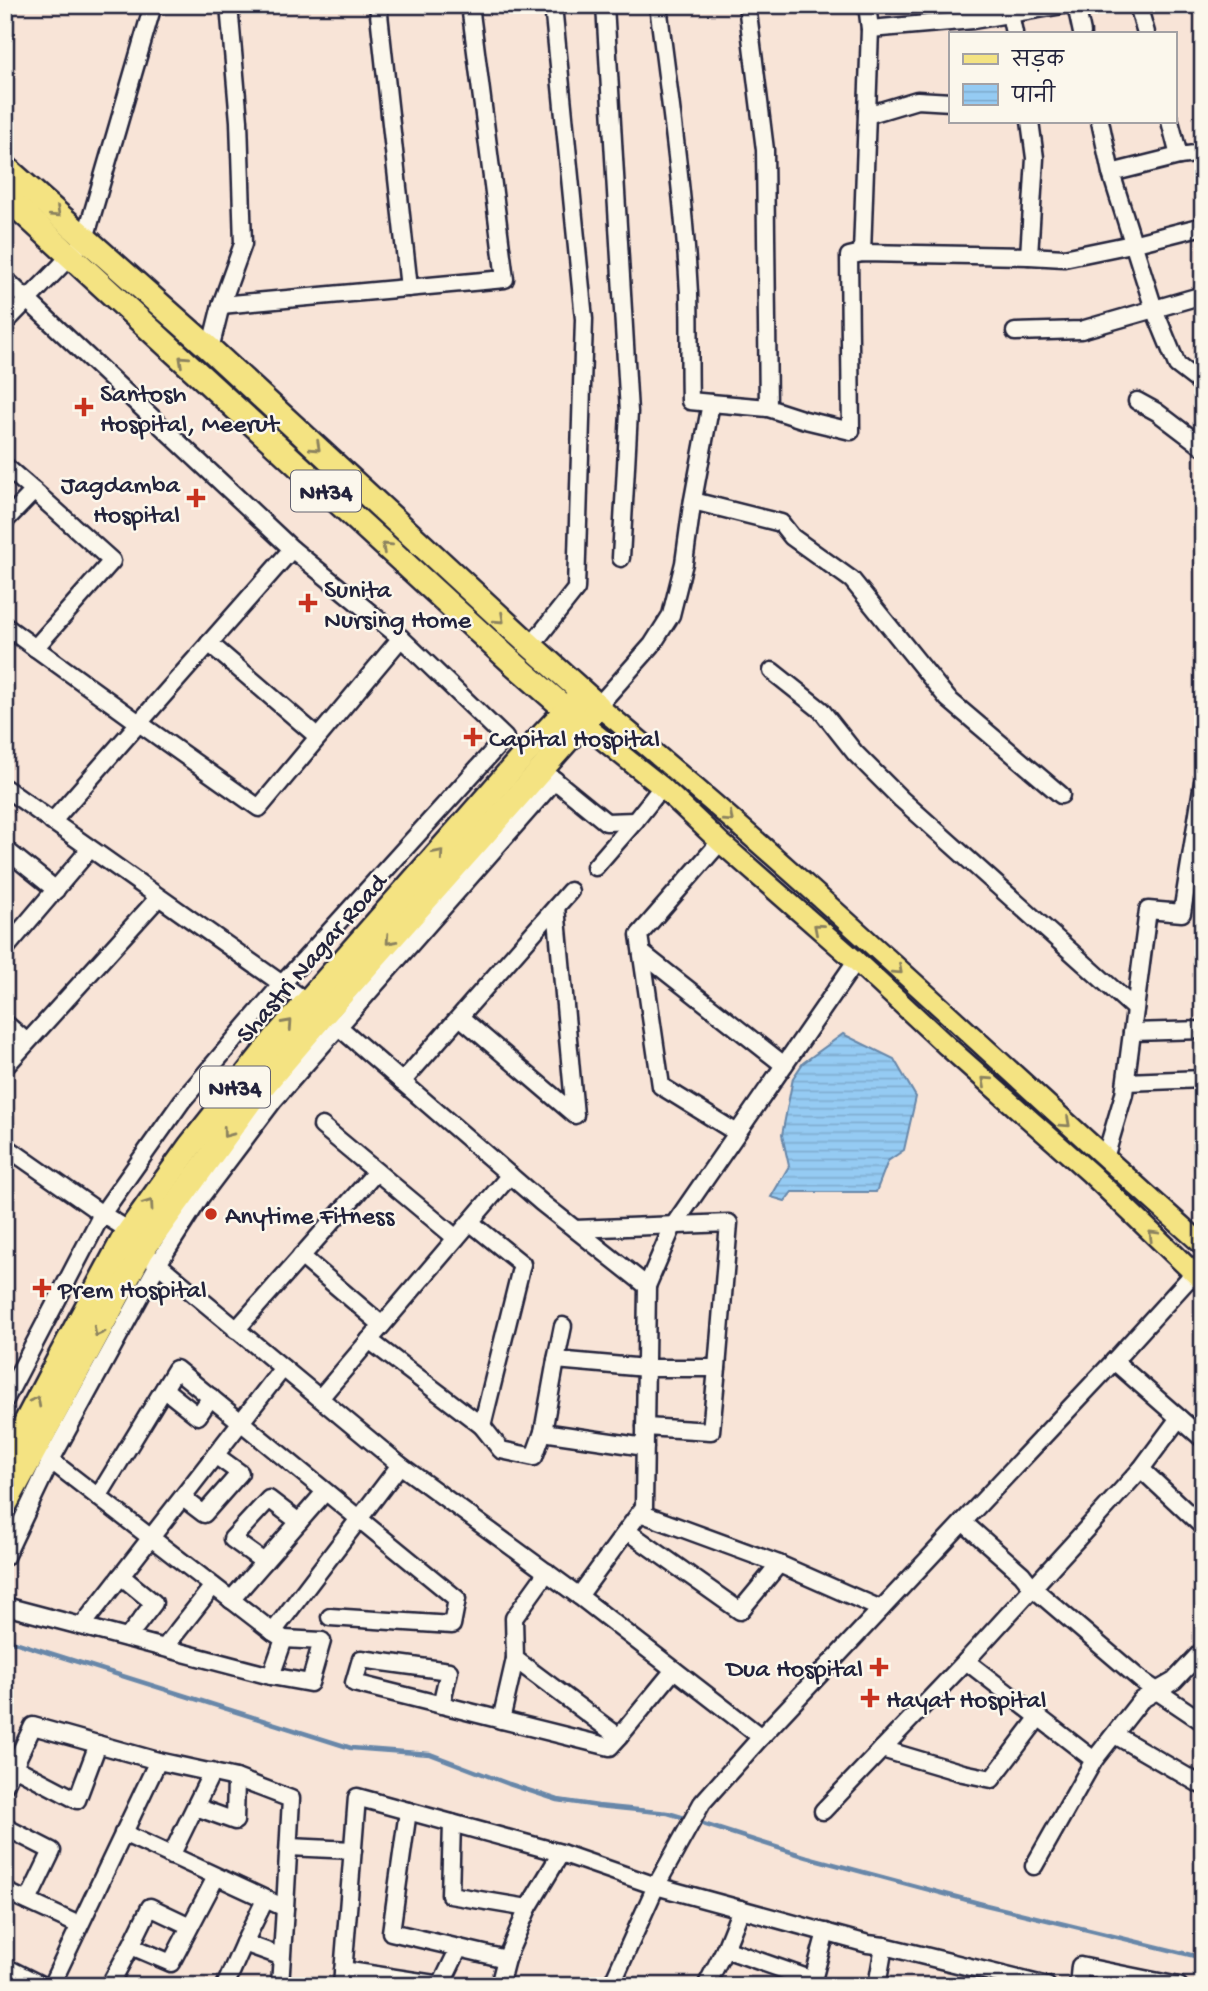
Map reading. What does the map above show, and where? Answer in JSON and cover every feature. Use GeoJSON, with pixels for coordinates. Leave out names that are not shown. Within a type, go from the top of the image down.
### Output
{"type":"FeatureCollection","features":[{"type":"Feature","properties":{"kind":"highway","name":"NH34"},"geometry":{"type":"LineString","coordinates":[[5,167],[78,247],[268,438],[514,664],[582,708]]}},
{"type":"Feature","properties":{"kind":"highway","name":"NH34"},"geometry":{"type":"LineString","coordinates":[[5,196],[78,247],[210,349],[531,646],[582,708]]}},
{"type":"Feature","properties":{"kind":"highway"},"geometry":{"type":"LineString","coordinates":[[268,438],[285,419]]}},
{"type":"Feature","properties":{"kind":"highway"},"geometry":{"type":"LineString","coordinates":[[343,507],[360,488]]}},
{"type":"Feature","properties":{"kind":"highway"},"geometry":{"type":"LineString","coordinates":[[422,580],[440,562]]}},
{"type":"Feature","properties":{"kind":"highway","name":"NH34"},"geometry":{"type":"LineString","coordinates":[[323,1014],[549,775],[582,708]]}},
{"type":"Feature","properties":{"kind":"highway","name":"Shastri Nagar Road"},"geometry":{"type":"LineString","coordinates":[[5,1462],[27,1446],[61,1355],[143,1249],[190,1146],[229,1095],[323,1014],[525,754],[582,708]]}},
{"type":"Feature","properties":{"kind":"highway"},"geometry":{"type":"LineString","coordinates":[[525,754],[549,775]]}},
{"type":"Feature","properties":{"kind":"highway","name":"NH34"},"geometry":{"type":"LineString","coordinates":[[5,1505],[27,1446]]}},
{"type":"Feature","properties":{"kind":"main road"},"geometry":{"type":"LineString","coordinates":[[582,708],[720,842],[856,961],[1200,1273]]}},
{"type":"Feature","properties":{"kind":"main road"},"geometry":{"type":"LineString","coordinates":[[582,708],[678,772],[1203,1245]]}},
{"type":"Feature","properties":{"kind":"main road"},"geometry":{"type":"LineString","coordinates":[[1090,1173],[1105,1158]]}},
{"type":"Feature","properties":{"kind":"street"},"geometry":{"type":"LineString","coordinates":[[5,323],[78,247],[153,5]]}},
{"type":"Feature","properties":{"kind":"street"},"geometry":{"type":"LineString","coordinates":[[210,349],[220,305],[243,244],[239,121],[229,5]]}},
{"type":"Feature","properties":{"kind":"street"},"geometry":{"type":"LineString","coordinates":[[378,5],[409,288]]}},
{"type":"Feature","properties":{"kind":"street"},"geometry":{"type":"LineString","coordinates":[[220,305],[505,279],[470,5]]}},
{"type":"Feature","properties":{"kind":"street"},"geometry":{"type":"LineString","coordinates":[[531,646],[576,589],[584,319],[553,5]]}},
{"type":"Feature","properties":{"kind":"street"},"geometry":{"type":"LineString","coordinates":[[605,5],[629,412],[621,558]]}},
{"type":"Feature","properties":{"kind":"street"},"geometry":{"type":"LineString","coordinates":[[658,5],[675,134],[689,294],[690,401],[768,408],[851,431],[849,256],[862,253],[1064,258],[1203,226]]}},
{"type":"Feature","properties":{"kind":"street"},"geometry":{"type":"LineString","coordinates":[[747,5],[765,150],[768,408]]}},
{"type":"Feature","properties":{"kind":"street"},"geometry":{"type":"LineString","coordinates":[[862,253],[870,29],[867,5]]}},
{"type":"Feature","properties":{"kind":"street"},"geometry":{"type":"LineString","coordinates":[[870,29],[973,20],[1063,5]]}},
{"type":"Feature","properties":{"kind":"street"},"geometry":{"type":"LineString","coordinates":[[1076,5],[1082,32]]}},
{"type":"Feature","properties":{"kind":"street"},"geometry":{"type":"LineString","coordinates":[[1138,5],[1146,32]]}},
{"type":"Feature","properties":{"kind":"street"},"geometry":{"type":"LineString","coordinates":[[1010,14],[1014,32]]}},
{"type":"Feature","properties":{"kind":"street"},"geometry":{"type":"LineString","coordinates":[[867,115],[917,100],[949,102]]}},
{"type":"Feature","properties":{"kind":"street"},"geometry":{"type":"LineString","coordinates":[[1029,257],[1035,158],[1030,122]]}},
{"type":"Feature","properties":{"kind":"street"},"geometry":{"type":"LineString","coordinates":[[1100,122],[1111,173],[1154,309],[1177,365],[1203,384]]}},
{"type":"Feature","properties":{"kind":"street"},"geometry":{"type":"LineString","coordinates":[[1170,122],[1179,156]]}},
{"type":"Feature","properties":{"kind":"street"},"geometry":{"type":"LineString","coordinates":[[1111,173],[1179,156],[1203,153]]}},
{"type":"Feature","properties":{"kind":"street"},"geometry":{"type":"LineString","coordinates":[[5,279],[292,549],[401,638],[525,754]]}},
{"type":"Feature","properties":{"kind":"street"},"geometry":{"type":"LineString","coordinates":[[1015,331],[1081,330],[1203,295]]}},
{"type":"Feature","properties":{"kind":"street"},"geometry":{"type":"LineString","coordinates":[[1137,401],[1157,412],[1202,445]]}},
{"type":"Feature","properties":{"kind":"street"},"geometry":{"type":"LineString","coordinates":[[582,708],[652,645],[671,615],[684,563],[711,403]]}},
{"type":"Feature","properties":{"kind":"street"},"geometry":{"type":"LineString","coordinates":[[5,466],[111,561],[35,648]]}},
{"type":"Feature","properties":{"kind":"street"},"geometry":{"type":"LineString","coordinates":[[5,521],[34,491]]}},
{"type":"Feature","properties":{"kind":"street"},"geometry":{"type":"LineString","coordinates":[[693,500],[781,523],[792,537],[852,580],[948,699],[1061,795]]}},
{"type":"Feature","properties":{"kind":"street"},"geometry":{"type":"LineString","coordinates":[[52,822],[292,549]]}},
{"type":"Feature","properties":{"kind":"street"},"geometry":{"type":"LineString","coordinates":[[5,626],[259,808],[401,638]]}},
{"type":"Feature","properties":{"kind":"street"},"geometry":{"type":"LineString","coordinates":[[209,643],[318,737]]}},
{"type":"Feature","properties":{"kind":"street"},"geometry":{"type":"LineString","coordinates":[[772,671],[821,710],[855,753],[901,799],[1135,1009]]}},
{"type":"Feature","properties":{"kind":"street"},"geometry":{"type":"LineString","coordinates":[[5,1400],[102,1214],[182,1101],[282,984],[505,738]]}},
{"type":"Feature","properties":{"kind":"street"},"geometry":{"type":"LineString","coordinates":[[549,775],[606,822],[635,821]]}},
{"type":"Feature","properties":{"kind":"street"},"geometry":{"type":"LineString","coordinates":[[1105,1158],[1124,1094],[1147,910],[1182,913],[1203,782]]}},
{"type":"Feature","properties":{"kind":"street"},"geometry":{"type":"LineString","coordinates":[[594,867],[662,787]]}},
{"type":"Feature","properties":{"kind":"street"},"geometry":{"type":"LineString","coordinates":[[5,788],[323,1014],[510,1175],[647,1286]]}},
{"type":"Feature","properties":{"kind":"street"},"geometry":{"type":"LineString","coordinates":[[720,842],[639,935],[661,1086],[737,1133]]}},
{"type":"Feature","properties":{"kind":"street"},"geometry":{"type":"LineString","coordinates":[[5,849],[56,890]]}},
{"type":"Feature","properties":{"kind":"street"},"geometry":{"type":"LineString","coordinates":[[5,949],[90,849]]}},
{"type":"Feature","properties":{"kind":"street"},"geometry":{"type":"LineString","coordinates":[[402,1082],[570,891]]}},
{"type":"Feature","properties":{"kind":"street"},"geometry":{"type":"LineString","coordinates":[[5,1067],[159,898]]}},
{"type":"Feature","properties":{"kind":"street"},"geometry":{"type":"LineString","coordinates":[[460,1017],[575,1115],[556,907]]}},
{"type":"Feature","properties":{"kind":"street"},"geometry":{"type":"LineString","coordinates":[[642,953],[784,1065]]}},
{"type":"Feature","properties":{"kind":"street"},"geometry":{"type":"LineString","coordinates":[[579,1596],[644,1507],[647,1286],[673,1226],[856,961]]}},
{"type":"Feature","properties":{"kind":"street"},"geometry":{"type":"LineString","coordinates":[[5,1557],[27,1446],[143,1249],[200,1198],[274,1100],[323,1014]]}},
{"type":"Feature","properties":{"kind":"street"},"geometry":{"type":"LineString","coordinates":[[5,1023],[27,1042]]}},
{"type":"Feature","properties":{"kind":"street"},"geometry":{"type":"LineString","coordinates":[[1132,1032],[1203,1030]]}},
{"type":"Feature","properties":{"kind":"street"},"geometry":{"type":"LineString","coordinates":[[1126,1082],[1203,1079]]}},
{"type":"Feature","properties":{"kind":"street"},"geometry":{"type":"LineString","coordinates":[[322,1126],[456,1238]]}},
{"type":"Feature","properties":{"kind":"street"},"geometry":{"type":"LineString","coordinates":[[5,1146],[102,1214],[236,1330],[400,1465],[579,1596],[761,1737]]}},
{"type":"Feature","properties":{"kind":"street"},"geometry":{"type":"LineString","coordinates":[[236,1330],[376,1172]]}},
{"type":"Feature","properties":{"kind":"street"},"geometry":{"type":"LineString","coordinates":[[320,1398],[510,1175]]}},
{"type":"Feature","properties":{"kind":"street"},"geometry":{"type":"LineString","coordinates":[[470,1222],[522,1264],[482,1426]]}},
{"type":"Feature","properties":{"kind":"street"},"geometry":{"type":"LineString","coordinates":[[576,1229],[729,1223],[711,1431],[645,1427]]}},
{"type":"Feature","properties":{"kind":"street"},"geometry":{"type":"LineString","coordinates":[[301,1256],[382,1325]]}},
{"type":"Feature","properties":{"kind":"street"},"geometry":{"type":"LineString","coordinates":[[611,1986],[656,1886],[702,1803],[1114,1361],[1200,1273]]}},
{"type":"Feature","properties":{"kind":"street"},"geometry":{"type":"LineString","coordinates":[[369,1340],[482,1426],[501,1450],[534,1457],[543,1432],[564,1326]]}},
{"type":"Feature","properties":{"kind":"street"},"geometry":{"type":"LineString","coordinates":[[556,1360],[646,1367],[717,1368]]}},
{"type":"Feature","properties":{"kind":"street"},"geometry":{"type":"LineString","coordinates":[[1114,1361],[1203,1439]]}},
{"type":"Feature","properties":{"kind":"street"},"geometry":{"type":"LineString","coordinates":[[82,1626],[284,1368]]}},
{"type":"Feature","properties":{"kind":"street"},"geometry":{"type":"LineString","coordinates":[[98,1497],[176,1369],[457,1599],[452,1625],[330,1617]]}},
{"type":"Feature","properties":{"kind":"street"},"geometry":{"type":"LineString","coordinates":[[164,1389],[198,1416],[211,1397]]}},
{"type":"Feature","properties":{"kind":"street"},"geometry":{"type":"LineString","coordinates":[[823,1811],[966,1661],[1141,1469],[1179,1418]]}},
{"type":"Feature","properties":{"kind":"street"},"geometry":{"type":"LineString","coordinates":[[543,1432],[645,1447]]}},
{"type":"Feature","properties":{"kind":"street"},"geometry":{"type":"LineString","coordinates":[[5,1606],[271,1676],[310,1683],[322,1641],[278,1636],[98,1497],[27,1446]]}},
{"type":"Feature","properties":{"kind":"street"},"geometry":{"type":"LineString","coordinates":[[183,1498],[204,1514],[240,1473],[215,1455]]}},
{"type":"Feature","properties":{"kind":"street"},"geometry":{"type":"LineString","coordinates":[[271,1676],[278,1636],[400,1465]]}},
{"type":"Feature","properties":{"kind":"street"},"geometry":{"type":"LineString","coordinates":[[1141,1469],[1203,1527]]}},
{"type":"Feature","properties":{"kind":"street"},"geometry":{"type":"LineString","coordinates":[[231,1600],[325,1492]]}},
{"type":"Feature","properties":{"kind":"street"},"geometry":{"type":"LineString","coordinates":[[264,1562],[232,1539],[268,1499],[299,1522]]}},
{"type":"Feature","properties":{"kind":"street"},"geometry":{"type":"LineString","coordinates":[[640,1513],[779,1564],[881,1609]]}},
{"type":"Feature","properties":{"kind":"street"},"geometry":{"type":"LineString","coordinates":[[963,1522],[1022,1574],[1033,1588],[1142,1681],[1203,1722]]}},
{"type":"Feature","properties":{"kind":"street"},"geometry":{"type":"LineString","coordinates":[[627,1531],[740,1611],[779,1564]]}},
{"type":"Feature","properties":{"kind":"street"},"geometry":{"type":"LineString","coordinates":[[501,1720],[515,1659],[514,1618],[547,1572]]}},
{"type":"Feature","properties":{"kind":"street"},"geometry":{"type":"LineString","coordinates":[[121,1576],[154,1603],[127,1637]]}},
{"type":"Feature","properties":{"kind":"street"},"geometry":{"type":"LineString","coordinates":[[165,1647],[213,1586]]}},
{"type":"Feature","properties":{"kind":"street"},"geometry":{"type":"LineString","coordinates":[[1034,1866],[1094,1760],[1141,1700],[1174,1681],[1203,1650]]}},
{"type":"Feature","properties":{"kind":"street"},"geometry":{"type":"LineString","coordinates":[[441,1705],[449,1671],[361,1659],[354,1683],[441,1705],[501,1720],[610,1747],[674,1670]]}},
{"type":"Feature","properties":{"kind":"street"},"geometry":{"type":"LineString","coordinates":[[515,1659],[619,1737]]}},
{"type":"Feature","properties":{"kind":"street"},"geometry":{"type":"LineString","coordinates":[[966,1661],[1094,1760]]}},
{"type":"Feature","properties":{"kind":"street"},"geometry":{"type":"LineString","coordinates":[[882,1749],[992,1779],[1039,1717]]}},
{"type":"Feature","properties":{"kind":"street"},"geometry":{"type":"LineString","coordinates":[[5,1785],[33,1726],[159,1761],[236,1778],[292,1799],[280,1986]]}},
{"type":"Feature","properties":{"kind":"street"},"geometry":{"type":"LineString","coordinates":[[1115,1735],[1203,1786]]}},
{"type":"Feature","properties":{"kind":"street"},"geometry":{"type":"LineString","coordinates":[[14,1767],[77,1800],[98,1744]]}},
{"type":"Feature","properties":{"kind":"street"},"geometry":{"type":"LineString","coordinates":[[51,1986],[159,1761]]}},
{"type":"Feature","properties":{"kind":"street"},"geometry":{"type":"LineString","coordinates":[[171,1856],[212,1772]]}},
{"type":"Feature","properties":{"kind":"street"},"geometry":{"type":"LineString","coordinates":[[196,1807],[235,1821],[236,1778]]}},
{"type":"Feature","properties":{"kind":"street"},"geometry":{"type":"LineString","coordinates":[[459,1948],[441,1985],[342,1978],[357,1797],[561,1853],[656,1886],[868,1944],[1047,1986]]}},
{"type":"Feature","properties":{"kind":"street"},"geometry":{"type":"LineString","coordinates":[[408,1811],[391,1932],[506,1959]]}},
{"type":"Feature","properties":{"kind":"street"},"geometry":{"type":"LineString","coordinates":[[452,1823],[450,1895],[528,1908]]}},
{"type":"Feature","properties":{"kind":"street"},"geometry":{"type":"LineString","coordinates":[[5,1827],[52,1851],[28,1901]]}},
{"type":"Feature","properties":{"kind":"street"},"geometry":{"type":"LineString","coordinates":[[123,1833],[285,1908]]}},
{"type":"Feature","properties":{"kind":"street"},"geometry":{"type":"LineString","coordinates":[[289,1847],[353,1850]]}},
{"type":"Feature","properties":{"kind":"street"},"geometry":{"type":"LineString","coordinates":[[499,1986],[506,1959],[528,1908],[561,1853]]}},
{"type":"Feature","properties":{"kind":"street"},"geometry":{"type":"LineString","coordinates":[[131,1946],[170,1963],[216,1877]]}},
{"type":"Feature","properties":{"kind":"street"},"geometry":{"type":"LineString","coordinates":[[5,1891],[79,1925]]}},
{"type":"Feature","properties":{"kind":"street"},"geometry":{"type":"LineString","coordinates":[[225,1986],[265,1900]]}},
{"type":"Feature","properties":{"kind":"street"},"geometry":{"type":"LineString","coordinates":[[109,1986],[149,1907],[190,1926]]}},
{"type":"Feature","properties":{"kind":"street"},"geometry":{"type":"LineString","coordinates":[[706,1986],[741,1909]]}},
{"type":"Feature","properties":{"kind":"street"},"geometry":{"type":"LineString","coordinates":[[725,1949],[812,1983],[826,1932]]}},
{"type":"Feature","properties":{"kind":"street"},"geometry":{"type":"LineString","coordinates":[[244,1943],[280,1956]]}},
{"type":"Feature","properties":{"kind":"street"},"geometry":{"type":"LineString","coordinates":[[877,1986],[884,1946]]}},
{"type":"Feature","properties":{"kind":"street"},"geometry":{"type":"LineString","coordinates":[[1078,1986],[1080,1966],[1179,1986]]}},
{"type":"Feature","properties":{"kind":"street"},"geometry":{"type":"LineString","coordinates":[[10,1975],[43,1986]]}},
{"type":"Feature","properties":{"kind":"water"},"geometry":{"type":"Polygon","coordinates":[[[843,1034],[894,1059],[916,1097],[904,1150],[888,1161],[876,1192],[792,1192],[785,1201],[771,1197],[789,1166],[782,1135],[793,1078],[803,1063],[843,1034]]]}},
{"type":"Feature","properties":{"kind":"waterway"},"geometry":{"type":"LineString","coordinates":[[5,1639],[351,1748],[430,1754],[558,1800],[668,1813],[688,1819]]}},
{"type":"Feature","properties":{"kind":"waterway"},"geometry":{"type":"LineString","coordinates":[[697,1822],[807,1857],[986,1905],[1203,1958]]}},
{"type":"Feature","properties":{"kind":"place","name":"Santosh Hospital, Meerut"},"geometry":{"type":"Point","coordinates":[84,407]}},
{"type":"Feature","properties":{"kind":"place","name":"Jagdamba Hospital"},"geometry":{"type":"Point","coordinates":[196,498]}},
{"type":"Feature","properties":{"kind":"place","name":"Sunita Nursing Home"},"geometry":{"type":"Point","coordinates":[308,603]}},
{"type":"Feature","properties":{"kind":"place","name":"Capital Hospital"},"geometry":{"type":"Point","coordinates":[473,737]}},
{"type":"Feature","properties":{"kind":"place","name":"Anytime Fitness"},"geometry":{"type":"Point","coordinates":[211,1214]}},
{"type":"Feature","properties":{"kind":"place","name":"Prem Hospital"},"geometry":{"type":"Point","coordinates":[42,1288]}},
{"type":"Feature","properties":{"kind":"place","name":"Dua Hospital"},"geometry":{"type":"Point","coordinates":[879,1667]}},
{"type":"Feature","properties":{"kind":"place","name":"Hayat Hospital"},"geometry":{"type":"Point","coordinates":[870,1698]}}]}
